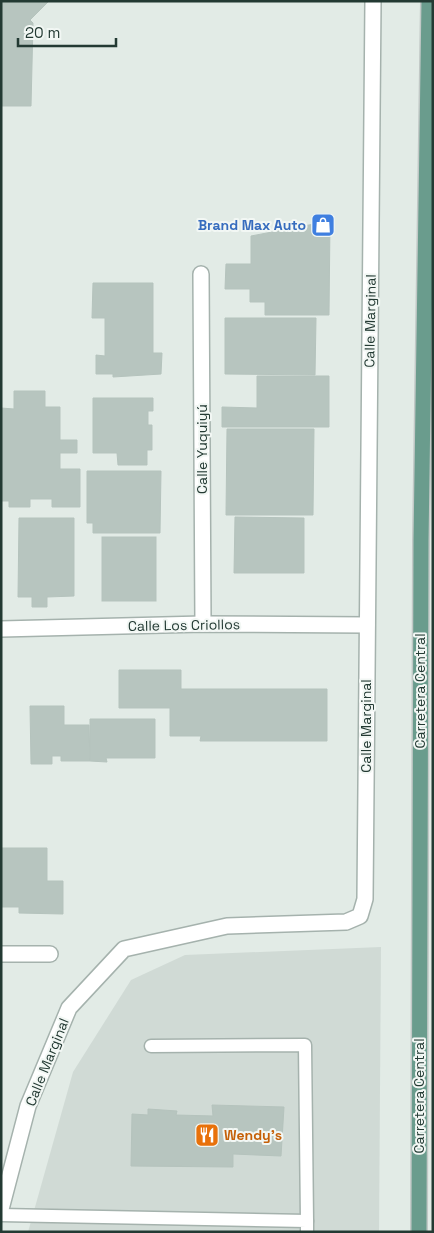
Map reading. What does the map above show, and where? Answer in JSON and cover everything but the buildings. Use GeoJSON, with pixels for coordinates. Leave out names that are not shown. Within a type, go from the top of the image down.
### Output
{"type":"FeatureCollection","features":[{"type":"Feature","properties":{"kind":"main road","name":"Carretera Central"},"geometry":{"type":"LineString","coordinates":[[419,1232],[422,492],[429,1]]}},
{"type":"Feature","properties":{"kind":"main road"},"geometry":{"type":"LineString","coordinates":[[422,492],[433,519]]}},
{"type":"Feature","properties":{"kind":"street","name":"Calle Marginal"},"geometry":{"type":"LineString","coordinates":[[1,1209],[28,1106],[69,1008],[124,949],[227,926],[346,922],[360,916],[365,900],[373,1]]}},
{"type":"Feature","properties":{"kind":"street","name":"Calle Yuquiyú"},"geometry":{"type":"LineString","coordinates":[[201,274],[203,624]]}},
{"type":"Feature","properties":{"kind":"street","name":"Calle Los Criollos"},"geometry":{"type":"LineString","coordinates":[[1,629],[203,624],[367,625]]}},
{"type":"Feature","properties":{"kind":"street"},"geometry":{"type":"LineString","coordinates":[[1,954],[50,954]]}},
{"type":"Feature","properties":{"kind":"lane"},"geometry":{"type":"LineString","coordinates":[[1,1215],[307,1226],[306,1045],[151,1046]]}},
{"type":"Feature","properties":{"kind":"shaded area"},"geometry":{"type":"Polygon","coordinates":[[[381,947],[379,1232],[28,1232],[73,1072],[131,980],[185,955],[381,947]]]}},
{"type":"Feature","properties":{"kind":"place","name":"Brand Max Auto"},"geometry":{"type":"Point","coordinates":[323,225]}},
{"type":"Feature","properties":{"kind":"place","name":"Wendy's"},"geometry":{"type":"Point","coordinates":[207,1135]}}]}
